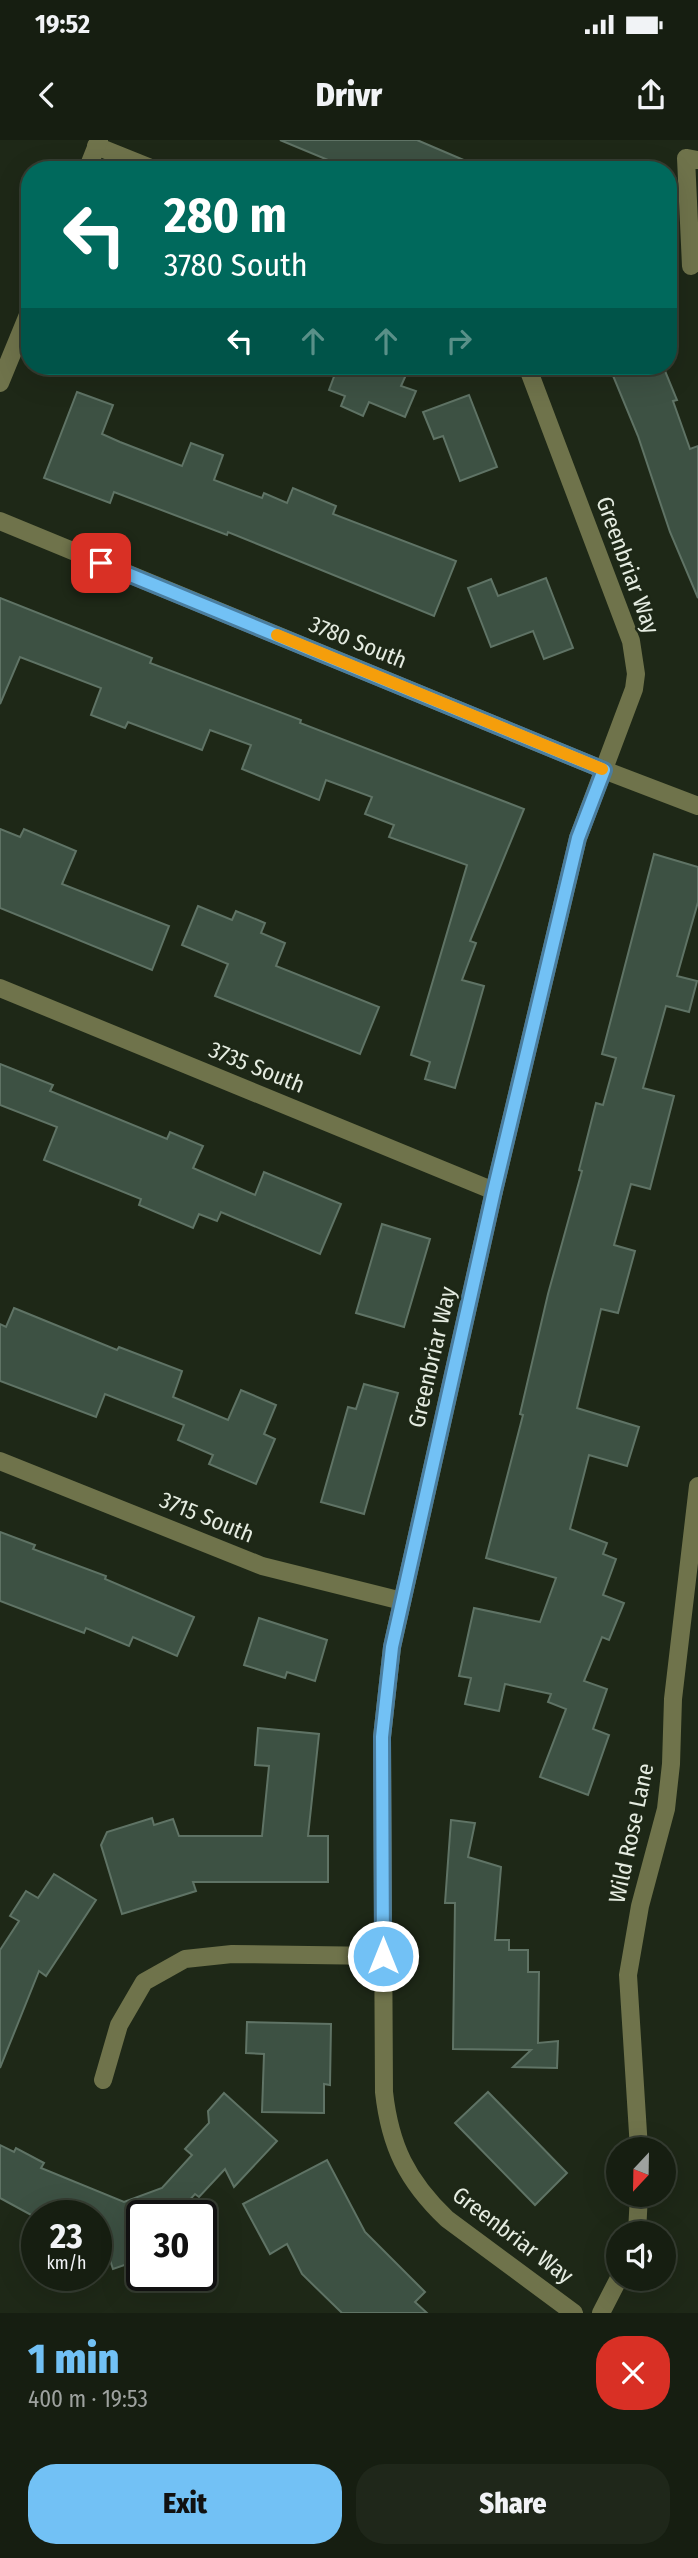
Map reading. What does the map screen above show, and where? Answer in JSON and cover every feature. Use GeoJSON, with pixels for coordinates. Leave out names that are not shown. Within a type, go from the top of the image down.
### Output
{"type":"FeatureCollection","features":[{"type":"Feature","properties":{"kind":"street"},"geometry":{"type":"LineString","coordinates":[[91,161],[98,143],[137,161]]}},
{"type":"Feature","properties":{"kind":"street"},"geometry":{"type":"LineString","coordinates":[[691,266],[686,158],[698,160]]}},
{"type":"Feature","properties":{"kind":"street"},"geometry":{"type":"LineString","coordinates":[[0,383],[21,332]]}},
{"type":"Feature","properties":{"kind":"street","name":"Greenbriar Way"},"geometry":{"type":"LineString","coordinates":[[530,375],[631,641],[635,657],[634,690],[578,838],[494,1191],[392,1647],[382,1737],[384,2092],[392,2140],[402,2162],[422,2193],[447,2219],[574,2313]]}},
{"type":"Feature","properties":{"kind":"street","name":"3780 South"},"geometry":{"type":"LineString","coordinates":[[0,521],[604,770],[698,806]]}},
{"type":"Feature","properties":{"kind":"street","name":"3735 South"},"geometry":{"type":"LineString","coordinates":[[0,988],[494,1191]]}},
{"type":"Feature","properties":{"kind":"street","name":"3715 South"},"geometry":{"type":"LineString","coordinates":[[0,1461],[262,1566],[402,1601]]}},
{"type":"Feature","properties":{"kind":"street","name":"Wild Rose Lane"},"geometry":{"type":"LineString","coordinates":[[638,2137],[628,1975],[640,1906],[666,1809],[671,1764],[673,1699],[698,1486]]}},
{"type":"Feature","properties":{"kind":"street"},"geometry":{"type":"LineString","coordinates":[[103,2080],[119,2025],[144,1982],[184,1959],[232,1954],[383,1956]]}},
{"type":"Feature","properties":{"kind":"street"},"geometry":{"type":"LineString","coordinates":[[601,2313],[612,2291]]}},
{"type":"Feature","properties":{"kind":"building"},"geometry":{"type":"Polygon","coordinates":[[[280,140],[417,140],[466,161],[330,161],[280,140]]]}},
{"type":"Feature","properties":{"kind":"building"},"geometry":{"type":"Polygon","coordinates":[[[335,375],[406,375],[401,386],[416,391],[405,417],[369,402],[363,416],[341,406],[345,396],[329,390],[335,375]]]}},
{"type":"Feature","properties":{"kind":"building"},"geometry":{"type":"Polygon","coordinates":[[[613,375],[667,375],[677,400],[673,401],[690,449],[698,446],[698,598],[670,532],[638,436],[613,375]]]}},
{"type":"Feature","properties":{"kind":"building"},"geometry":{"type":"Polygon","coordinates":[[[77,392],[113,405],[102,434],[182,466],[191,443],[223,455],[214,480],[262,498],[264,493],[287,503],[293,488],[336,506],[333,514],[456,561],[434,616],[228,532],[227,535],[114,492],[110,503],[44,478],[77,392]]]}},
{"type":"Feature","properties":{"kind":"building"},"geometry":{"type":"Polygon","coordinates":[[[469,395],[497,467],[460,481],[443,436],[434,439],[423,412],[469,395]]]}},
{"type":"Feature","properties":{"kind":"building"},"geometry":{"type":"Polygon","coordinates":[[[546,578],[573,648],[544,659],[533,631],[491,647],[468,588],[491,579],[498,596],[546,578]]]}},
{"type":"Feature","properties":{"kind":"building"},"geometry":{"type":"Polygon","coordinates":[[[0,598],[152,658],[150,663],[524,809],[470,941],[476,943],[462,980],[484,986],[455,1088],[425,1079],[430,1062],[411,1055],[467,865],[389,837],[394,825],[365,814],[372,797],[326,780],[319,800],[242,769],[251,745],[210,730],[202,750],[128,722],[125,728],[91,715],[101,688],[20,657],[0,704],[0,598]]]}},
{"type":"Feature","properties":{"kind":"building"},"geometry":{"type":"Polygon","coordinates":[[[0,829],[20,837],[24,829],[76,851],[62,884],[169,926],[152,970],[0,908],[0,829]]]}},
{"type":"Feature","properties":{"kind":"building"},"geometry":{"type":"Polygon","coordinates":[[[654,854],[698,867],[698,902],[677,976],[697,981],[689,1012],[666,1006],[643,1088],[674,1096],[650,1189],[631,1184],[614,1245],[635,1251],[618,1313],[601,1309],[577,1408],[639,1427],[627,1466],[589,1455],[570,1529],[607,1543],[603,1554],[616,1559],[603,1595],[624,1603],[609,1640],[602,1637],[584,1681],[607,1689],[593,1729],[609,1735],[588,1795],[540,1777],[566,1709],[548,1702],[551,1694],[505,1684],[499,1711],[465,1704],[471,1678],[459,1676],[474,1608],[540,1622],[556,1578],[486,1558],[523,1415],[520,1414],[548,1294],[582,1171],[579,1170],[596,1103],[603,1105],[616,1058],[602,1054],[654,854]]]}},
{"type":"Feature","properties":{"kind":"building"},"geometry":{"type":"Polygon","coordinates":[[[198,906],[232,920],[236,911],[265,923],[261,933],[285,943],[276,966],[379,1007],[360,1054],[215,996],[228,964],[182,945],[198,906]]]}},
{"type":"Feature","properties":{"kind":"building"},"geometry":{"type":"Polygon","coordinates":[[[0,1064],[53,1085],[50,1091],[167,1139],[170,1132],[203,1146],[193,1168],[255,1195],[264,1172],[341,1204],[320,1254],[221,1212],[217,1221],[199,1214],[193,1228],[139,1205],[141,1199],[44,1160],[57,1127],[0,1105],[0,1064]]]}},
{"type":"Feature","properties":{"kind":"building"},"geometry":{"type":"Polygon","coordinates":[[[382,1224],[430,1239],[404,1327],[356,1313],[382,1224]]]}},
{"type":"Feature","properties":{"kind":"building"},"geometry":{"type":"Polygon","coordinates":[[[14,1308],[117,1350],[119,1347],[182,1371],[173,1397],[228,1420],[241,1390],[276,1405],[264,1434],[275,1439],[256,1484],[209,1464],[213,1455],[178,1440],[184,1425],[105,1394],[96,1417],[0,1381],[0,1324],[6,1327],[14,1308]]]}},
{"type":"Feature","properties":{"kind":"building"},"geometry":{"type":"Polygon","coordinates":[[[364,1384],[398,1393],[364,1514],[321,1502],[348,1407],[356,1409],[364,1384]]]}},
{"type":"Feature","properties":{"kind":"building"},"geometry":{"type":"Polygon","coordinates":[[[0,1532],[35,1545],[33,1549],[106,1576],[105,1579],[194,1617],[177,1656],[133,1637],[129,1646],[86,1628],[84,1633],[0,1601],[0,1532]]]}},
{"type":"Feature","properties":{"kind":"building"},"geometry":{"type":"Polygon","coordinates":[[[259,1618],[327,1640],[315,1681],[287,1672],[285,1678],[244,1665],[259,1618]]]}},
{"type":"Feature","properties":{"kind":"building"},"geometry":{"type":"Polygon","coordinates":[[[258,1728],[319,1734],[308,1836],[328,1836],[328,1882],[193,1882],[196,1891],[122,1914],[101,1845],[107,1832],[152,1818],[154,1825],[173,1819],[179,1836],[262,1836],[269,1766],[255,1765],[258,1728]]]}},
{"type":"Feature","properties":{"kind":"building"},"geometry":{"type":"Polygon","coordinates":[[[451,1820],[475,1823],[468,1857],[501,1867],[495,1940],[509,1940],[509,1950],[528,1950],[528,1972],[539,1972],[538,2043],[558,2041],[557,2068],[513,2067],[531,2050],[453,2049],[455,1903],[445,1903],[451,1820]]]}},
{"type":"Feature","properties":{"kind":"building"},"geometry":{"type":"Polygon","coordinates":[[[54,1874],[96,1900],[46,1976],[39,1971],[0,2068],[0,1950],[19,1921],[10,1916],[26,1891],[38,1898],[54,1874]]]}},
{"type":"Feature","properties":{"kind":"building"},"geometry":{"type":"Polygon","coordinates":[[[247,2022],[331,2024],[330,2085],[324,2084],[324,2113],[262,2112],[264,2054],[246,2053],[247,2022]]]}},
{"type":"Feature","properties":{"kind":"building"},"geometry":{"type":"Polygon","coordinates":[[[488,2092],[567,2173],[535,2205],[455,2123],[488,2092]]]}},
{"type":"Feature","properties":{"kind":"building"},"geometry":{"type":"Polygon","coordinates":[[[224,2093],[277,2141],[234,2187],[225,2169],[199,2197],[195,2194],[190,2200],[129,2200],[162,2188],[192,2155],[185,2149],[209,2123],[208,2111],[224,2093]]]}},
{"type":"Feature","properties":{"kind":"building"},"geometry":{"type":"Polygon","coordinates":[[[0,2145],[14,2152],[16,2148],[44,2163],[41,2168],[126,2201],[126,2265],[113,2269],[112,2200],[21,2200],[21,2209],[0,2198],[0,2145]]]}},
{"type":"Feature","properties":{"kind":"building"},"geometry":{"type":"Polygon","coordinates":[[[327,2160],[365,2232],[425,2292],[415,2302],[427,2313],[342,2313],[302,2274],[287,2244],[270,2254],[243,2204],[327,2160]]]}},
{"type":"Feature","properties":{"kind":"slow traffic"},"geometry":{"type":"LineString","coordinates":[[277,635],[602,769]]}},
{"type":"Feature","properties":{"kind":"route"},"geometry":{"type":"LineString","coordinates":[[101,563],[604,770],[578,838],[494,1191],[392,1647],[382,1737],[383,1956]]}}]}
